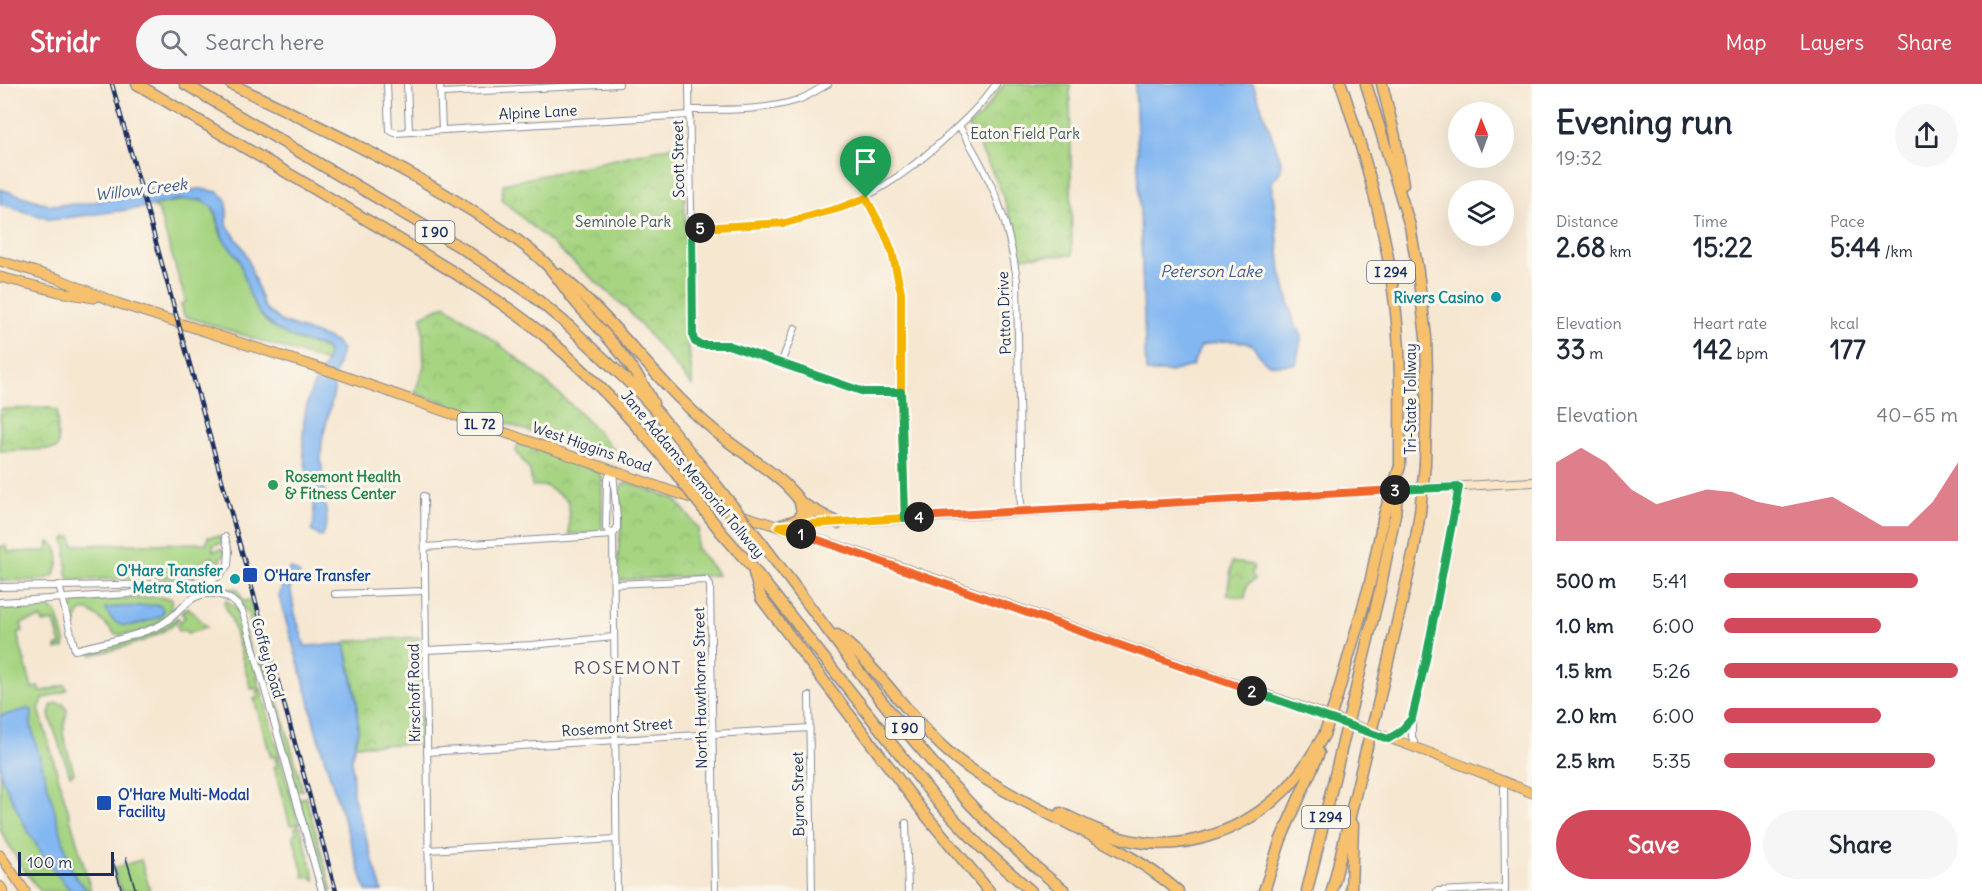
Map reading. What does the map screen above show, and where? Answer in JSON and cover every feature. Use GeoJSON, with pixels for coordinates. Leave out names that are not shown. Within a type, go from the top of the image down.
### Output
{"type":"FeatureCollection","features":[{"type":"Feature","properties":{"kind":"highway","name":"Jane Addams Memorial Tollway"},"geometry":{"type":"LineString","coordinates":[[137,84],[456,273],[520,317],[550,341],[593,380],[668,463],[937,801],[982,848],[1030,891]]}},
{"type":"Feature","properties":{"kind":"highway","name":"Jane Addams Memorial Tollway"},"geometry":{"type":"LineString","coordinates":[[185,84],[496,269],[569,326],[605,358],[659,414],[710,477],[948,782],[1016,851],[1065,891]]}},
{"type":"Feature","properties":{"kind":"highway","name":"Jane Addams Memorial Tollway"},"geometry":{"type":"LineString","coordinates":[[231,84],[362,147],[503,230],[547,264],[570,297],[642,380],[659,414]]}},
{"type":"Feature","properties":{"kind":"highway","name":"Tri-State Tollway"},"geometry":{"type":"LineString","coordinates":[[1307,891],[1382,580],[1390,514],[1400,466],[1400,357],[1390,263],[1372,183],[1341,84]]}},
{"type":"Feature","properties":{"kind":"highway","name":"Tri-State Tollway"},"geometry":{"type":"LineString","coordinates":[[1332,891],[1414,550],[1425,464],[1428,406],[1426,337],[1410,226],[1366,84]]}},
{"type":"Feature","properties":{"kind":"highway"},"geometry":{"type":"LineString","coordinates":[[1383,84],[1395,137],[1410,226]]}},
{"type":"Feature","properties":{"kind":"highway"},"geometry":{"type":"LineString","coordinates":[[547,264],[599,310],[680,401],[730,443],[784,483],[806,509],[812,525]]}},
{"type":"Feature","properties":{"kind":"highway"},"geometry":{"type":"LineString","coordinates":[[800,503],[838,523]]}},
{"type":"Feature","properties":{"kind":"highway"},"geometry":{"type":"LineString","coordinates":[[779,526],[799,519],[802,512],[800,503]]}},
{"type":"Feature","properties":{"kind":"highway"},"geometry":{"type":"LineString","coordinates":[[1264,891],[1281,839],[1319,755],[1390,514]]}},
{"type":"Feature","properties":{"kind":"highway"},"geometry":{"type":"LineString","coordinates":[[752,567],[761,598],[924,813],[989,891]]}},
{"type":"Feature","properties":{"kind":"highway"},"geometry":{"type":"LineString","coordinates":[[826,626],[854,648],[916,720],[967,767],[1007,792],[1151,870],[1178,891]]}},
{"type":"Feature","properties":{"kind":"highway"},"geometry":{"type":"LineString","coordinates":[[1007,792],[1033,800],[1099,831],[1136,842],[1157,843],[1196,839],[1235,826],[1254,816],[1272,802],[1286,790],[1302,770],[1324,735]]}},
{"type":"Feature","properties":{"kind":"highway"},"geometry":{"type":"LineString","coordinates":[[1351,891],[1352,812]]}},
{"type":"Feature","properties":{"kind":"main road","name":"West Higgins Road"},"geometry":{"type":"LineString","coordinates":[[0,261],[59,279],[117,303],[338,374],[725,510],[816,538],[1388,739],[1532,793]]}},
{"type":"Feature","properties":{"kind":"main road","name":"West Higgins Road"},"geometry":{"type":"LineString","coordinates":[[0,277],[59,292],[117,303]]}},
{"type":"Feature","properties":{"kind":"main road"},"geometry":{"type":"LineString","coordinates":[[779,526],[1532,482]]}},
{"type":"Feature","properties":{"kind":"main road"},"geometry":{"type":"LineString","coordinates":[[812,525],[816,538]]}},
{"type":"Feature","properties":{"kind":"main road"},"geometry":{"type":"LineString","coordinates":[[0,855],[25,891]]}},
{"type":"Feature","properties":{"kind":"main road"},"geometry":{"type":"LineString","coordinates":[[0,886],[3,891]]}},
{"type":"Feature","properties":{"kind":"street","name":"Alpine Lane"},"geometry":{"type":"LineString","coordinates":[[387,84],[389,130],[396,133],[772,107],[801,99],[828,84]]}},
{"type":"Feature","properties":{"kind":"street"},"geometry":{"type":"LineString","coordinates":[[407,84],[409,132]]}},
{"type":"Feature","properties":{"kind":"street"},"geometry":{"type":"LineString","coordinates":[[440,84],[442,130]]}},
{"type":"Feature","properties":{"kind":"street"},"geometry":{"type":"LineString","coordinates":[[441,93],[619,84]]}},
{"type":"Feature","properties":{"kind":"street","name":"Scott Street"},"geometry":{"type":"LineString","coordinates":[[689,84],[693,337],[695,342],[702,345],[728,345],[781,363]]}},
{"type":"Feature","properties":{"kind":"street"},"geometry":{"type":"LineString","coordinates":[[692,229],[785,223],[840,208],[866,198],[912,168],[959,126],[996,84]]}},
{"type":"Feature","properties":{"kind":"street","name":"Patton Drive"},"geometry":{"type":"LineString","coordinates":[[959,126],[991,181],[1012,246],[1017,280],[1021,512]]}},
{"type":"Feature","properties":{"kind":"street"},"geometry":{"type":"LineString","coordinates":[[866,198],[892,252],[899,284],[905,518]]}},
{"type":"Feature","properties":{"kind":"street"},"geometry":{"type":"LineString","coordinates":[[795,328],[781,363],[864,392],[901,392]]}},
{"type":"Feature","properties":{"kind":"street"},"geometry":{"type":"LineString","coordinates":[[612,535],[606,528],[605,495],[607,480],[613,470]]}},
{"type":"Feature","properties":{"kind":"street"},"geometry":{"type":"LineString","coordinates":[[613,470],[617,528],[612,535],[617,891]]}},
{"type":"Feature","properties":{"kind":"street"},"geometry":{"type":"LineString","coordinates":[[1416,749],[1412,737],[1412,718],[1426,659],[1459,487]]}},
{"type":"Feature","properties":{"kind":"street","name":"Kirschoff Road"},"geometry":{"type":"LineString","coordinates":[[424,496],[429,891]]}},
{"type":"Feature","properties":{"kind":"street"},"geometry":{"type":"LineString","coordinates":[[425,547],[612,535]]}},
{"type":"Feature","properties":{"kind":"street"},"geometry":{"type":"LineString","coordinates":[[0,587],[176,584],[207,581],[218,577],[225,571],[229,559],[225,537]]}},
{"type":"Feature","properties":{"kind":"street","name":"North Hawthorne Street"},"geometry":{"type":"LineString","coordinates":[[614,584],[706,580],[710,585],[715,891]]}},
{"type":"Feature","properties":{"kind":"street"},"geometry":{"type":"LineString","coordinates":[[0,602],[128,594],[176,584]]}},
{"type":"Feature","properties":{"kind":"street"},"geometry":{"type":"LineString","coordinates":[[59,585],[61,597]]}},
{"type":"Feature","properties":{"kind":"street"},"geometry":{"type":"LineString","coordinates":[[335,594],[425,591]]}},
{"type":"Feature","properties":{"kind":"street","name":"Coffey Road"},"geometry":{"type":"LineString","coordinates":[[61,597],[75,650],[155,628],[174,616],[190,601],[208,592],[234,602],[245,619],[321,891]]}},
{"type":"Feature","properties":{"kind":"street"},"geometry":{"type":"LineString","coordinates":[[426,650],[531,645],[614,637]]}},
{"type":"Feature","properties":{"kind":"street","name":"Byron Street"},"geometry":{"type":"LineString","coordinates":[[809,696],[812,891]]}},
{"type":"Feature","properties":{"kind":"street"},"geometry":{"type":"LineString","coordinates":[[1388,739],[1400,732],[1412,718]]}},
{"type":"Feature","properties":{"kind":"street","name":"Rosemont Street"},"geometry":{"type":"LineString","coordinates":[[427,752],[809,728]]}},
{"type":"Feature","properties":{"kind":"street"},"geometry":{"type":"LineString","coordinates":[[1437,891],[1505,890],[1504,782]]}},
{"type":"Feature","properties":{"kind":"street"},"geometry":{"type":"LineString","coordinates":[[906,823],[908,891]]}},
{"type":"Feature","properties":{"kind":"street"},"geometry":{"type":"LineString","coordinates":[[428,850],[616,839]]}},
{"type":"Feature","properties":{"kind":"green space","name":"Eaton Field Park"},"geometry":{"type":"Polygon","coordinates":[[[1004,84],[1070,84],[1072,255],[1019,257],[1011,221],[1000,189],[968,127],[980,117],[1004,84]]]}},
{"type":"Feature","properties":{"kind":"green space","name":"Seminole Park"},"geometry":{"type":"Polygon","coordinates":[[[683,144],[689,350],[693,387],[626,308],[502,200],[503,184],[683,144]]]}},
{"type":"Feature","properties":{"kind":"green space"},"geometry":{"type":"Polygon","coordinates":[[[190,199],[207,203],[214,211],[222,237],[239,259],[251,298],[264,319],[285,334],[326,349],[329,354],[327,362],[184,316],[181,304],[186,302],[158,209],[155,209],[153,205],[190,199]]]}},
{"type":"Feature","properties":{"kind":"green space"},"geometry":{"type":"Polygon","coordinates":[[[445,305],[556,390],[614,450],[612,459],[415,393],[424,366],[422,316],[445,305]]]}},
{"type":"Feature","properties":{"kind":"green space"},"geometry":{"type":"Polygon","coordinates":[[[50,408],[57,411],[58,445],[56,449],[0,451],[0,409],[50,408]]]}},
{"type":"Feature","properties":{"kind":"green space"},"geometry":{"type":"Polygon","coordinates":[[[518,443],[592,469],[602,476],[602,529],[598,533],[569,534],[569,501],[546,486],[532,486],[530,471],[516,451],[518,443]]]}},
{"type":"Feature","properties":{"kind":"green space"},"geometry":{"type":"Polygon","coordinates":[[[629,483],[675,499],[699,529],[696,547],[718,575],[620,580],[616,575],[621,525],[619,491],[623,484],[629,483]]]}},
{"type":"Feature","properties":{"kind":"green space"},"geometry":{"type":"Polygon","coordinates":[[[219,536],[223,543],[213,545],[213,551],[224,550],[225,556],[220,557],[223,561],[214,561],[213,557],[207,559],[193,572],[188,572],[188,575],[192,575],[191,577],[75,580],[68,577],[64,541],[67,537],[72,537],[73,545],[207,543],[208,537],[219,536]]]}},
{"type":"Feature","properties":{"kind":"green space"},"geometry":{"type":"Polygon","coordinates":[[[49,542],[56,548],[59,556],[53,576],[42,580],[0,581],[0,546],[6,546],[9,552],[48,551],[49,542]]]}},
{"type":"Feature","properties":{"kind":"green space"},"geometry":{"type":"Polygon","coordinates":[[[1232,562],[1252,565],[1254,569],[1251,572],[1255,579],[1247,585],[1245,598],[1227,595],[1232,562]]]}},
{"type":"Feature","properties":{"kind":"green space"},"geometry":{"type":"Polygon","coordinates":[[[238,589],[243,601],[250,600],[303,790],[297,791],[248,614],[239,600],[226,592],[238,589]]]}},
{"type":"Feature","properties":{"kind":"green space"},"geometry":{"type":"Polygon","coordinates":[[[158,597],[172,599],[170,610],[172,613],[153,626],[130,634],[115,634],[99,618],[87,611],[82,612],[78,617],[76,627],[70,610],[75,601],[158,597]]]}},
{"type":"Feature","properties":{"kind":"green space"},"geometry":{"type":"Polygon","coordinates":[[[226,600],[235,607],[240,615],[260,687],[251,689],[232,621],[224,603],[226,600]]]}},
{"type":"Feature","properties":{"kind":"green space"},"geometry":{"type":"Polygon","coordinates":[[[47,606],[57,613],[65,641],[64,648],[56,650],[56,647],[61,645],[54,621],[43,623],[41,618],[21,623],[23,631],[17,633],[32,688],[39,687],[41,692],[65,685],[67,689],[43,699],[39,709],[91,891],[40,891],[20,864],[0,830],[0,610],[47,606]]]}},
{"type":"Feature","properties":{"kind":"green space"},"geometry":{"type":"Polygon","coordinates":[[[188,607],[207,627],[187,633],[185,629],[179,631],[177,625],[185,617],[181,613],[188,607]]]}},
{"type":"Feature","properties":{"kind":"green space"},"geometry":{"type":"Polygon","coordinates":[[[177,617],[179,619],[170,627],[149,638],[92,655],[90,650],[154,633],[177,617]]]}},
{"type":"Feature","properties":{"kind":"green space"},"geometry":{"type":"Polygon","coordinates":[[[419,637],[421,744],[355,745],[357,707],[346,641],[419,637]]]}},
{"type":"Feature","properties":{"kind":"green space"},"geometry":{"type":"Polygon","coordinates":[[[261,689],[280,756],[271,757],[254,699],[258,697],[256,691],[261,689]]]}},
{"type":"Feature","properties":{"kind":"green space"},"geometry":{"type":"Polygon","coordinates":[[[56,703],[63,704],[67,710],[63,734],[74,773],[70,775],[49,715],[51,706],[56,703]]]}},
{"type":"Feature","properties":{"kind":"green space"},"geometry":{"type":"Polygon","coordinates":[[[280,758],[299,824],[290,825],[274,767],[277,766],[275,759],[280,758]]]}},
{"type":"Feature","properties":{"kind":"green space"},"geometry":{"type":"Polygon","coordinates":[[[306,797],[332,891],[326,891],[299,799],[306,797]]]}},
{"type":"Feature","properties":{"kind":"green space"},"geometry":{"type":"Polygon","coordinates":[[[300,826],[315,880],[304,877],[293,835],[296,834],[295,827],[300,826]]]}},
{"type":"Feature","properties":{"kind":"green space"},"geometry":{"type":"Polygon","coordinates":[[[141,860],[150,891],[121,891],[113,868],[141,860]]]}},
{"type":"Feature","properties":{"kind":"water","name":"Peterson Lake"},"geometry":{"type":"Polygon","coordinates":[[[1135,84],[1253,84],[1281,161],[1281,170],[1272,182],[1281,272],[1295,326],[1300,330],[1301,339],[1296,364],[1270,364],[1262,359],[1253,345],[1227,341],[1201,346],[1192,366],[1170,372],[1146,372],[1135,84]]]}},
{"type":"Feature","properties":{"kind":"water"},"geometry":{"type":"Polygon","coordinates":[[[0,189],[50,205],[83,204],[151,189],[160,192],[201,189],[218,192],[224,197],[227,203],[227,225],[245,251],[264,307],[282,322],[327,338],[337,343],[342,350],[333,381],[334,392],[322,440],[321,459],[327,522],[322,537],[311,531],[314,523],[313,501],[303,437],[308,402],[312,389],[325,366],[328,351],[323,347],[295,339],[276,329],[260,314],[249,293],[239,259],[223,239],[213,208],[202,200],[178,200],[141,208],[51,220],[0,204],[0,189]]]}},
{"type":"Feature","properties":{"kind":"water"},"geometry":{"type":"Polygon","coordinates":[[[290,568],[300,574],[290,587],[295,614],[305,646],[345,644],[357,702],[358,731],[352,756],[353,795],[382,891],[366,891],[316,731],[279,597],[285,576],[290,568]]]}},
{"type":"Feature","properties":{"kind":"water"},"geometry":{"type":"Polygon","coordinates":[[[159,605],[163,609],[160,617],[128,626],[116,622],[105,608],[159,605]]]}},
{"type":"Feature","properties":{"kind":"water"},"geometry":{"type":"Polygon","coordinates":[[[27,709],[32,710],[31,726],[71,868],[88,891],[71,891],[53,869],[30,834],[2,778],[0,716],[27,709]]]}},
{"type":"Feature","properties":{"kind":"tram line"},"geometry":{"type":"LineString","coordinates":[[126,858],[136,891]]}},
{"type":"Feature","properties":{"kind":"tram line"},"geometry":{"type":"LineString","coordinates":[[113,861],[122,891]]}},
{"type":"Feature","properties":{"kind":"railway"},"geometry":{"type":"LineString","coordinates":[[112,84],[336,891]]}},
{"type":"Feature","properties":{"kind":"place","name":"Rivers Casino"},"geometry":{"type":"Point","coordinates":[1496,297]}},
{"type":"Feature","properties":{"kind":"place","name":"Rosemont Health & Fitness Center"},"geometry":{"type":"Point","coordinates":[273,485]}},
{"type":"Feature","properties":{"kind":"place","name":"O'Hare Transfer"},"geometry":{"type":"Point","coordinates":[250,575]}},
{"type":"Feature","properties":{"kind":"place","name":"O'Hare Transfer Metra Station"},"geometry":{"type":"Point","coordinates":[235,579]}},
{"type":"Feature","properties":{"kind":"place","name":"O'Hare Multi-Modal Facility"},"geometry":{"type":"Point","coordinates":[104,803]}},
{"type":"Feature","properties":{"kind":"district","name":"ROSEMONT"},"geometry":{"type":"Point","coordinates":[628,667]}},
{"type":"Feature","properties":{"kind":"route"},"geometry":{"type":"LineString","coordinates":[[866,198],[840,208],[785,223],[692,229],[693,337],[695,342],[702,345],[728,345],[864,392],[901,392],[905,518],[1459,487],[1426,659],[1412,718],[1402,730],[1388,739],[779,526],[905,518],[901,292],[892,252],[866,198]]}},
{"type":"Feature","properties":{"kind":"water label","name":"Willow Creek"},"geometry":{"type":"Point","coordinates":[141,189]}}]}
